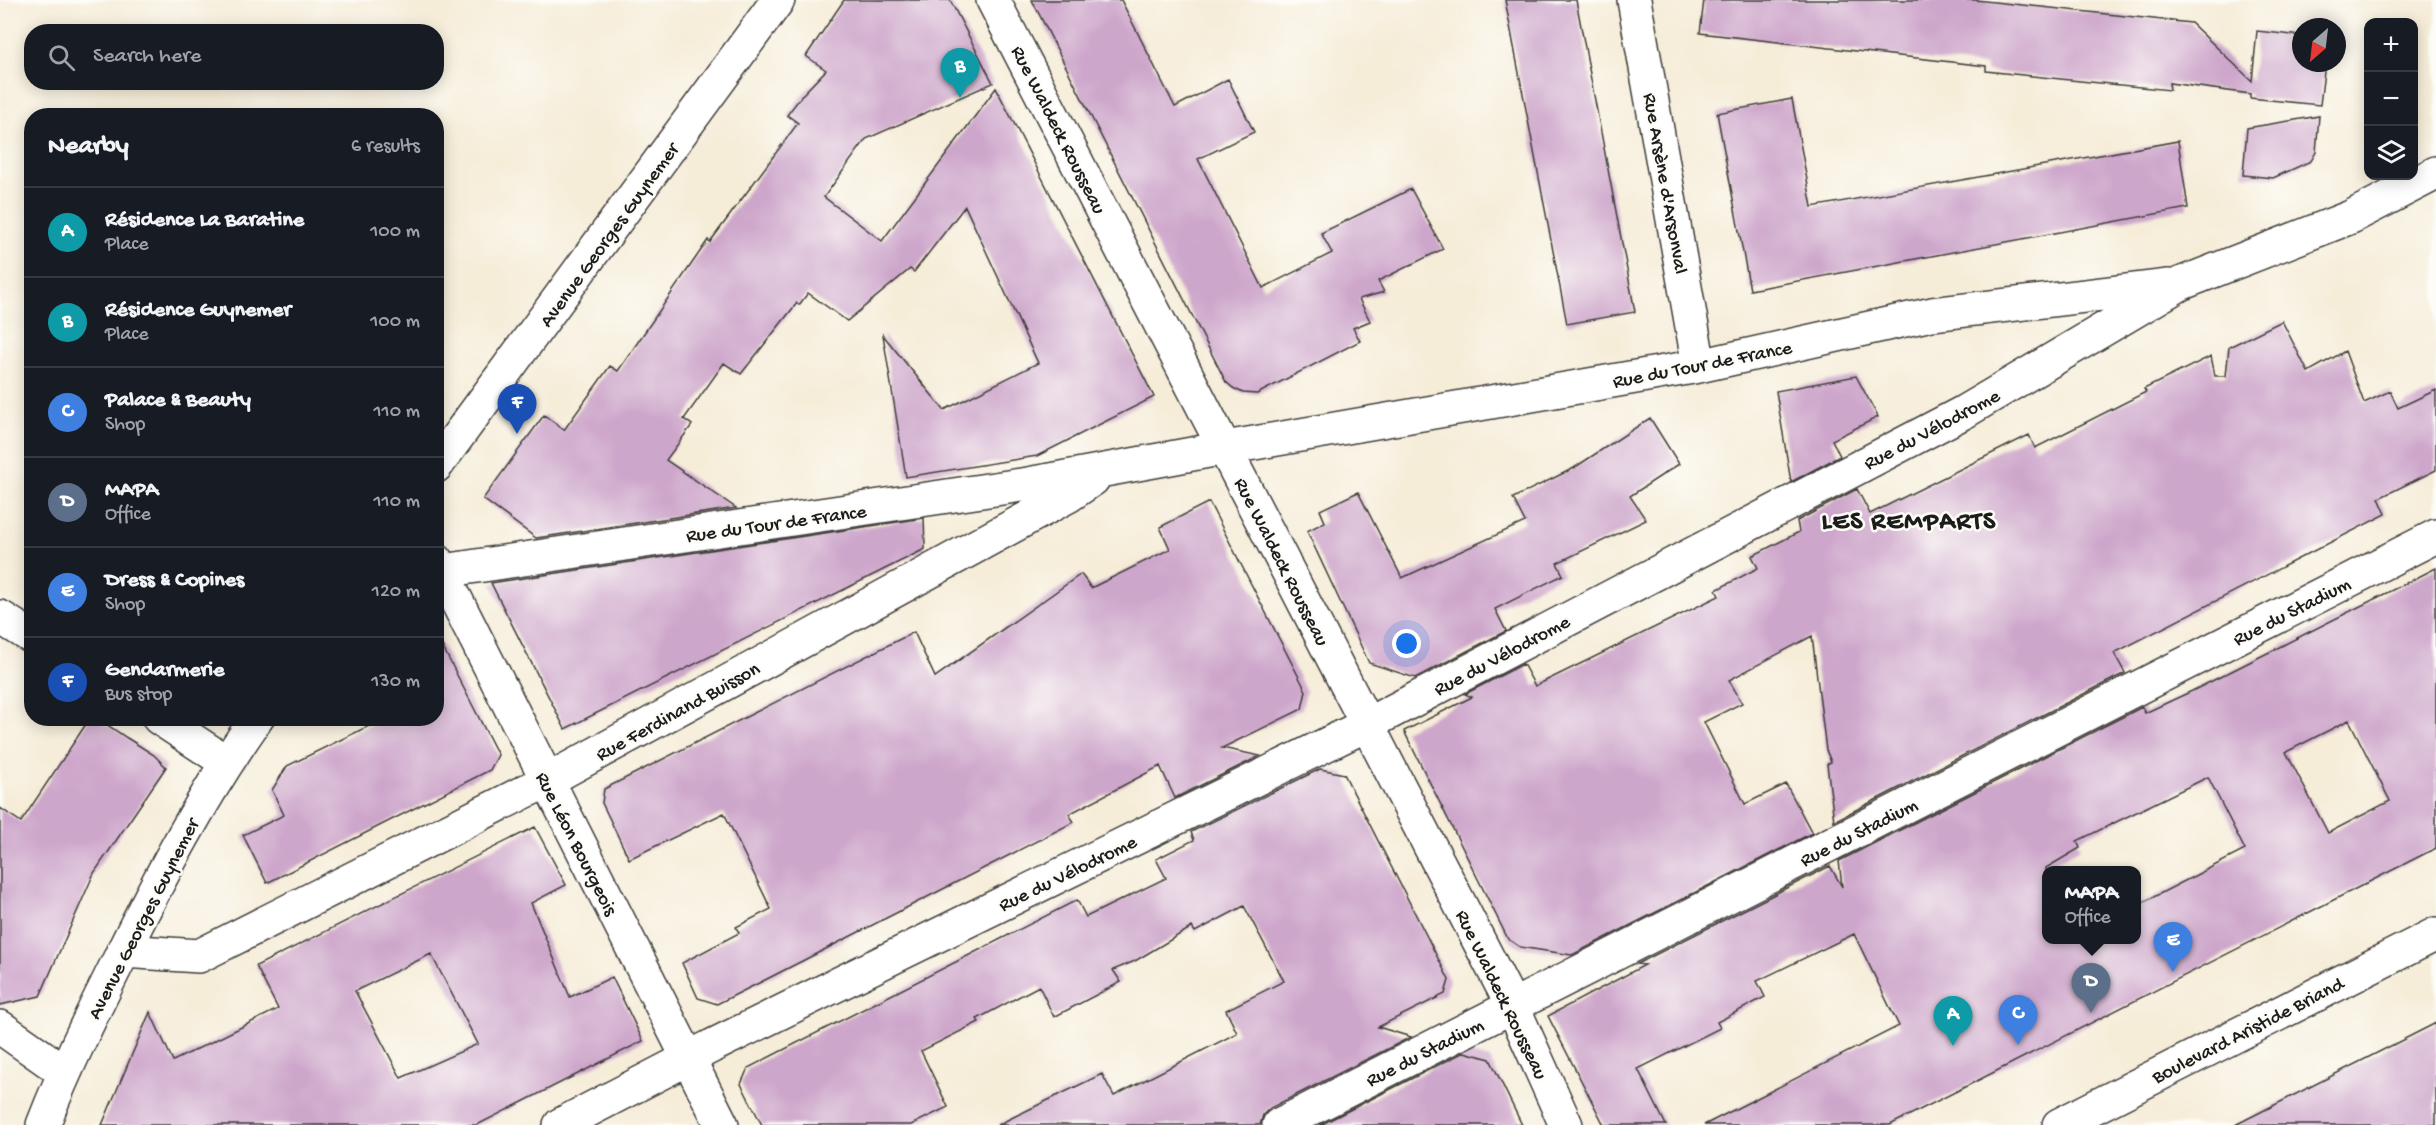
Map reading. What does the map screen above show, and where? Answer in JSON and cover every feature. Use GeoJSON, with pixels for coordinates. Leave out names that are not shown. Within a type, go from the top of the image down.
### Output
{"type":"FeatureCollection","features":[{"type":"Feature","properties":{"kind":"street","name":"Avenue Georges Guynemer"},"geometry":{"type":"LineString","coordinates":[[444,455],[778,0]]}},
{"type":"Feature","properties":{"kind":"street","name":"Rue Waldeck Rousseau"},"geometry":{"type":"LineString","coordinates":[[993,0],[1513,1007],[1566,1125]]}},
{"type":"Feature","properties":{"kind":"street","name":"Rue Arsène d'Arsonval"},"geometry":{"type":"LineString","coordinates":[[1634,0],[1699,366]]}},
{"type":"Feature","properties":{"kind":"street","name":"Rue du Vélodrome"},"geometry":{"type":"LineString","coordinates":[[560,1125],[689,1058],[1366,725],[1964,412],[2180,285],[2351,217],[2436,173]]}},
{"type":"Feature","properties":{"kind":"street","name":"Rue du Tour de France"},"geometry":{"type":"LineString","coordinates":[[1225,448],[1699,366],[1932,314],[2180,285]]}},
{"type":"Feature","properties":{"kind":"street","name":"Rue Ferdinand Buisson"},"geometry":{"type":"LineString","coordinates":[[123,951],[199,956],[546,781],[1068,496],[1107,470],[1225,448]]}},
{"type":"Feature","properties":{"kind":"street","name":"Rue du Tour de France"},"geometry":{"type":"LineString","coordinates":[[444,565],[1005,488],[1107,470]]}},
{"type":"Feature","properties":{"kind":"street","name":"Rue du Stadium"},"geometry":{"type":"LineString","coordinates":[[1279,1125],[2436,536]]}},
{"type":"Feature","properties":{"kind":"street","name":"Rue Léon Bourgeois"},"geometry":{"type":"LineString","coordinates":[[444,574],[546,781],[722,1125]]}},
{"type":"Feature","properties":{"kind":"street"},"geometry":{"type":"LineString","coordinates":[[0,617],[24,632]]}},
{"type":"Feature","properties":{"kind":"street"},"geometry":{"type":"LineString","coordinates":[[171,726],[226,762]]}},
{"type":"Feature","properties":{"kind":"street","name":"Avenue Georges Guynemer"},"geometry":{"type":"LineString","coordinates":[[44,1125],[64,1072],[179,840],[251,726]]}},
{"type":"Feature","properties":{"kind":"street","name":"Boulevard Aristide Briand"},"geometry":{"type":"LineString","coordinates":[[2059,1125],[2436,934]]}},
{"type":"Feature","properties":{"kind":"street"},"geometry":{"type":"LineString","coordinates":[[0,1027],[64,1072]]}},
{"type":"Feature","properties":{"kind":"building"},"geometry":{"type":"Polygon","coordinates":[[[844,0],[950,0],[993,83],[866,139],[824,197],[882,241],[996,88],[1154,397],[1037,456],[906,477],[883,335],[944,410],[1038,363],[965,206],[914,272],[910,269],[847,321],[808,293],[799,305],[797,303],[741,374],[724,363],[684,419],[692,425],[666,460],[736,508],[536,538],[483,499],[544,415],[564,430],[610,366],[618,371],[708,240],[710,242],[798,123],[787,115],[826,70],[806,56],[844,0]]]}},
{"type":"Feature","properties":{"kind":"building"},"geometry":{"type":"Polygon","coordinates":[[[1032,0],[1121,0],[1175,107],[1228,79],[1254,132],[1198,159],[1263,288],[1332,253],[1321,233],[1411,189],[1443,249],[1378,281],[1384,292],[1359,299],[1370,321],[1353,328],[1360,341],[1257,394],[1243,393],[1233,388],[1226,382],[1032,0]]]}},
{"type":"Feature","properties":{"kind":"building"},"geometry":{"type":"Polygon","coordinates":[[[1505,0],[1576,0],[1635,312],[1567,324],[1505,0]]]}},
{"type":"Feature","properties":{"kind":"building"},"geometry":{"type":"Polygon","coordinates":[[[1704,0],[1975,0],[2191,23],[2252,81],[2257,31],[2292,35],[2292,72],[2324,72],[2320,105],[2250,98],[2250,94],[2169,83],[2170,90],[1986,71],[1986,66],[1700,33],[1704,0]]]}},
{"type":"Feature","properties":{"kind":"building"},"geometry":{"type":"Polygon","coordinates":[[[1792,99],[1812,207],[2178,141],[2188,208],[1750,290],[1717,113],[1792,99]]]}},
{"type":"Feature","properties":{"kind":"building"},"geometry":{"type":"Polygon","coordinates":[[[2319,116],[2316,152],[2311,161],[2273,178],[2243,175],[2247,128],[2319,116]]]}},
{"type":"Feature","properties":{"kind":"building"},"geometry":{"type":"Polygon","coordinates":[[[2282,321],[2308,372],[2345,351],[2364,403],[2390,391],[2398,408],[2436,390],[2436,470],[2379,498],[2386,514],[2114,653],[2125,673],[1834,821],[1827,764],[1831,762],[1826,750],[1812,636],[1729,680],[1742,703],[1704,722],[1745,804],[1786,784],[1812,833],[1572,955],[1520,947],[1508,939],[1404,731],[1472,697],[1465,694],[1523,664],[1535,686],[1719,596],[1716,590],[1758,568],[1752,556],[1799,532],[1797,521],[1857,489],[1870,514],[2029,435],[2035,448],[2211,356],[2215,376],[2226,376],[2229,347],[2282,321]]]}},
{"type":"Feature","properties":{"kind":"building"},"geometry":{"type":"Polygon","coordinates":[[[1856,376],[1878,417],[1832,440],[1840,456],[1791,482],[1776,391],[1856,376]]]}},
{"type":"Feature","properties":{"kind":"building"},"geometry":{"type":"Polygon","coordinates":[[[1650,418],[1679,464],[1630,496],[1646,520],[1557,563],[1563,575],[1495,609],[1506,631],[1415,678],[1369,663],[1307,531],[1325,522],[1320,510],[1358,492],[1402,578],[1525,522],[1513,498],[1574,468],[1650,418]]]}},
{"type":"Feature","properties":{"kind":"building"},"geometry":{"type":"Polygon","coordinates":[[[1209,502],[1306,691],[1302,709],[1222,748],[1260,756],[1175,798],[1160,766],[1069,814],[1074,822],[763,981],[717,1004],[698,998],[682,963],[739,933],[736,927],[771,909],[724,813],[629,859],[602,803],[604,789],[914,632],[935,677],[1081,574],[1091,588],[1170,549],[1160,527],[1209,502]]]}},
{"type":"Feature","properties":{"kind":"building"},"geometry":{"type":"Polygon","coordinates":[[[924,518],[925,549],[565,729],[491,583],[924,518]]]}},
{"type":"Feature","properties":{"kind":"building"},"geometry":{"type":"Polygon","coordinates":[[[2436,568],[2436,848],[1890,1125],[1704,1125],[1899,1026],[1854,934],[1757,981],[1765,997],[1717,1022],[1720,1028],[1638,1069],[1666,1125],[1604,1125],[1548,1016],[1645,965],[1637,964],[1830,866],[1842,887],[1839,861],[2142,707],[2145,713],[2436,568]],[[2349,720],[2286,752],[2328,833],[2390,801],[2349,720]],[[2208,777],[2077,841],[2080,848],[2049,866],[2042,866],[2042,944],[2141,944],[2141,903],[2245,850],[2208,777]]]}},
{"type":"Feature","properties":{"kind":"building"},"geometry":{"type":"Polygon","coordinates":[[[444,650],[498,755],[490,770],[267,883],[243,835],[284,815],[272,790],[287,766],[369,726],[444,726],[444,650]]]}},
{"type":"Feature","properties":{"kind":"building"},"geometry":{"type":"Polygon","coordinates":[[[85,726],[109,726],[154,755],[166,767],[94,873],[40,996],[0,1005],[0,808],[21,822],[85,726]]]}},
{"type":"Feature","properties":{"kind":"building"},"geometry":{"type":"Polygon","coordinates":[[[1320,769],[1344,774],[1449,980],[1445,994],[1378,1027],[1411,1037],[1270,1108],[1263,1115],[1260,1125],[997,1125],[1102,1074],[1114,1096],[1237,1033],[1226,1010],[1284,981],[1244,906],[1195,932],[1192,927],[1135,961],[1113,970],[1121,982],[1054,1017],[1039,986],[977,1019],[979,1022],[921,1051],[948,1107],[911,1125],[762,1125],[741,1084],[748,1068],[1077,900],[1086,917],[1166,878],[1156,859],[1194,840],[1191,832],[1320,769]]]}},
{"type":"Feature","properties":{"kind":"building"},"geometry":{"type":"Polygon","coordinates":[[[535,827],[566,885],[531,903],[570,997],[612,977],[643,1041],[477,1125],[102,1125],[150,1012],[173,1061],[278,1009],[256,966],[535,827]],[[431,954],[355,991],[401,1078],[478,1044],[431,954]]]}},
{"type":"Feature","properties":{"kind":"building"},"geometry":{"type":"Polygon","coordinates":[[[2436,1023],[2436,1125],[2235,1125],[2436,1023]]]}},
{"type":"Feature","properties":{"kind":"building"},"geometry":{"type":"Polygon","coordinates":[[[1464,1052],[1490,1059],[1522,1125],[1320,1125],[1464,1052]]]}},
{"type":"Feature","properties":{"kind":"place","name":"Résidence Guynemer"},"geometry":{"type":"Point","coordinates":[960,98]}},
{"type":"Feature","properties":{"kind":"place","name":"Gendarmerie"},"geometry":{"type":"Point","coordinates":[517,434]}},
{"type":"Feature","properties":{"kind":"place","name":"Dress & Copines"},"geometry":{"type":"Point","coordinates":[2173,972]}},
{"type":"Feature","properties":{"kind":"place","name":"MAPA"},"geometry":{"type":"Point","coordinates":[2091,1013]}},
{"type":"Feature","properties":{"kind":"place","name":"Palace & Beauty"},"geometry":{"type":"Point","coordinates":[2018,1045]}},
{"type":"Feature","properties":{"kind":"place","name":"Résidence La Baratine"},"geometry":{"type":"Point","coordinates":[1953,1046]}},
{"type":"Feature","properties":{"kind":"district","name":"LES REMPARTS"},"geometry":{"type":"Point","coordinates":[1909,519]}}]}
